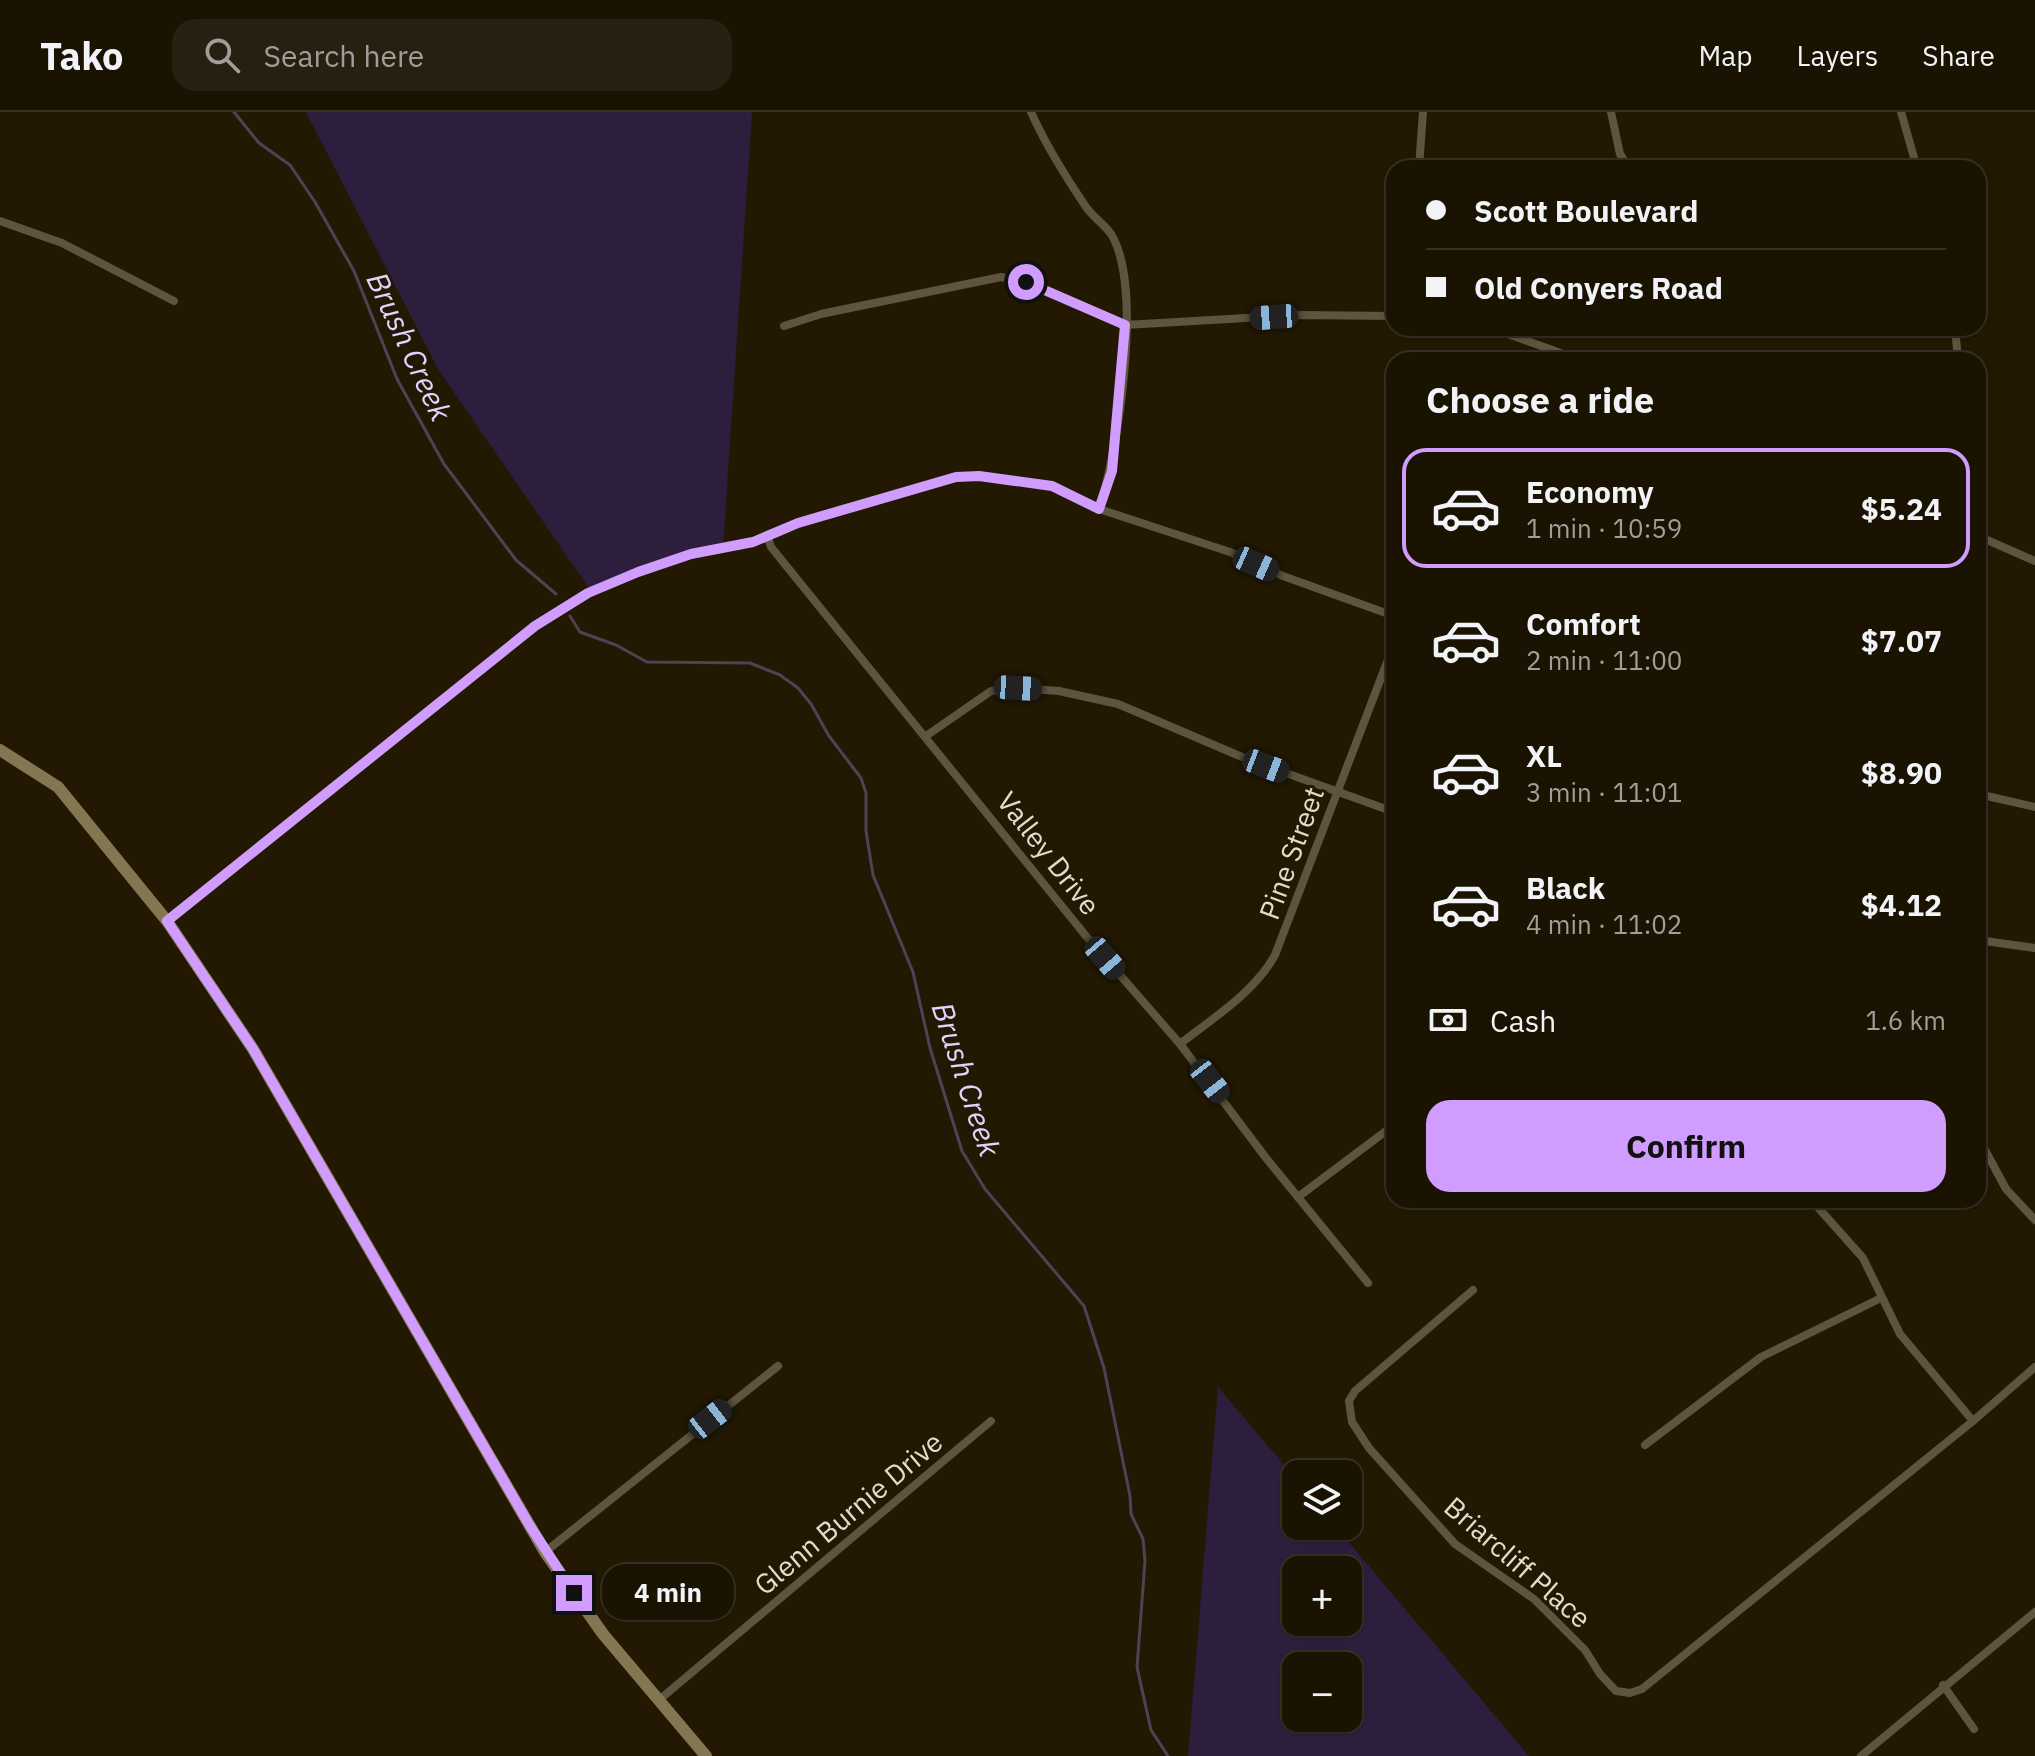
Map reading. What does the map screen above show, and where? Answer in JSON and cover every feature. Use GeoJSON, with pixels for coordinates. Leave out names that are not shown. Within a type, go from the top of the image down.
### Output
{"type":"FeatureCollection","features":[{"type":"Feature","properties":{"kind":"street"},"geometry":{"type":"LineString","coordinates":[[1031,112],[1045,144],[1088,210],[1110,234],[1125,274],[1125,325],[1112,471],[1099,509]]}},
{"type":"Feature","properties":{"kind":"street"},"geometry":{"type":"LineString","coordinates":[[1420,160],[1423,112]]}},
{"type":"Feature","properties":{"kind":"street"},"geometry":{"type":"LineString","coordinates":[[1611,112],[1624,160]]}},
{"type":"Feature","properties":{"kind":"street"},"geometry":{"type":"LineString","coordinates":[[1901,112],[1915,160]]}},
{"type":"Feature","properties":{"kind":"street"},"geometry":{"type":"LineString","coordinates":[[0,221],[62,243],[174,301]]}},
{"type":"Feature","properties":{"kind":"street"},"geometry":{"type":"LineString","coordinates":[[784,326],[821,314],[1001,277],[1026,282],[1125,325],[1298,315],[1386,316]]}},
{"type":"Feature","properties":{"kind":"street"},"geometry":{"type":"LineString","coordinates":[[1513,336],[1558,352]]}},
{"type":"Feature","properties":{"kind":"street"},"geometry":{"type":"LineString","coordinates":[[167,921],[535,626],[588,593],[691,554],[753,542],[873,499],[956,477],[979,476],[1052,486],[1099,509],[1230,552],[1283,576],[1386,613]]}},
{"type":"Feature","properties":{"kind":"street","name":"Valley Drive"},"geometry":{"type":"LineString","coordinates":[[767,535],[771,547],[1086,936],[1180,1044],[1368,1283]]}},
{"type":"Feature","properties":{"kind":"street"},"geometry":{"type":"LineString","coordinates":[[1986,540],[2035,561]]}},
{"type":"Feature","properties":{"kind":"street","name":"Pine Street"},"geometry":{"type":"LineString","coordinates":[[1180,1044],[1237,998],[1268,968],[1306,881],[1386,665]]}},
{"type":"Feature","properties":{"kind":"street"},"geometry":{"type":"LineString","coordinates":[[926,736],[991,691],[1018,688],[1059,691],[1118,704],[1242,757],[1386,809]]}},
{"type":"Feature","properties":{"kind":"street"},"geometry":{"type":"LineString","coordinates":[[0,750],[58,787],[167,921],[253,1049],[545,1552],[603,1634],[706,1756]]}},
{"type":"Feature","properties":{"kind":"street"},"geometry":{"type":"LineString","coordinates":[[1986,796],[2035,807]]}},
{"type":"Feature","properties":{"kind":"street"},"geometry":{"type":"LineString","coordinates":[[1986,941],[2035,948]]}},
{"type":"Feature","properties":{"kind":"street"},"geometry":{"type":"LineString","coordinates":[[1298,1197],[1386,1131]]}},
{"type":"Feature","properties":{"kind":"street"},"geometry":{"type":"LineString","coordinates":[[1986,1152],[2006,1189],[2035,1220]]}},
{"type":"Feature","properties":{"kind":"street"},"geometry":{"type":"LineString","coordinates":[[1818,1208],[1863,1258],[1900,1334],[1973,1421]]}},
{"type":"Feature","properties":{"kind":"street","name":"Briarcliff Place"},"geometry":{"type":"LineString","coordinates":[[1473,1290],[1355,1391],[1349,1401],[1352,1422],[1369,1448],[1455,1544],[1534,1599],[1585,1650],[1616,1691],[1630,1693],[1642,1689],[1973,1421],[2035,1367]]}},
{"type":"Feature","properties":{"kind":"street"},"geometry":{"type":"LineString","coordinates":[[1645,1445],[1761,1357],[1881,1298]]}},
{"type":"Feature","properties":{"kind":"street"},"geometry":{"type":"LineString","coordinates":[[545,1552],[778,1366]]}},
{"type":"Feature","properties":{"kind":"street","name":"Glenn Burnie Drive"},"geometry":{"type":"LineString","coordinates":[[659,1700],[991,1421]]}},
{"type":"Feature","properties":{"kind":"street"},"geometry":{"type":"LineString","coordinates":[[1861,1756],[1943,1685],[2035,1612]]}},
{"type":"Feature","properties":{"kind":"street"},"geometry":{"type":"LineString","coordinates":[[1943,1685],[1974,1729]]}},
{"type":"Feature","properties":{"kind":"shaded area"},"geometry":{"type":"Polygon","coordinates":[[[306,112],[752,112],[723,547],[591,591],[438,369],[306,112]]]}},
{"type":"Feature","properties":{"kind":"shaded area"},"geometry":{"type":"Polygon","coordinates":[[[1218,1387],[1282,1462],[1282,1540],[1347,1540],[1360,1556],[1282,1556],[1282,1636],[1362,1636],[1362,1558],[1529,1756],[1188,1756],[1218,1387]]]}},
{"type":"Feature","properties":{"kind":"waterway","name":"Brush Creek"},"geometry":{"type":"LineString","coordinates":[[234,112],[259,143],[290,165],[315,202],[354,271],[397,379],[444,464],[516,560],[556,594]]}},
{"type":"Feature","properties":{"kind":"waterway","name":"Brush Creek"},"geometry":{"type":"LineString","coordinates":[[570,616],[580,632],[616,645],[647,662],[750,663],[780,675],[798,688],[811,704],[829,736],[861,778],[866,793],[866,831],[873,875],[913,972],[930,1048],[962,1151],[985,1189],[1084,1306],[1104,1368],[1131,1514],[1143,1539],[1145,1561],[1137,1667],[1151,1730],[1168,1756]]}},
{"type":"Feature","properties":{"kind":"route"},"geometry":{"type":"LineString","coordinates":[[574,1593],[545,1552],[438,1371],[253,1049],[167,921],[535,626],[588,593],[691,554],[753,542],[798,523],[956,477],[979,476],[1052,486],[1099,509],[1112,471],[1125,325],[1026,282]]}}]}
